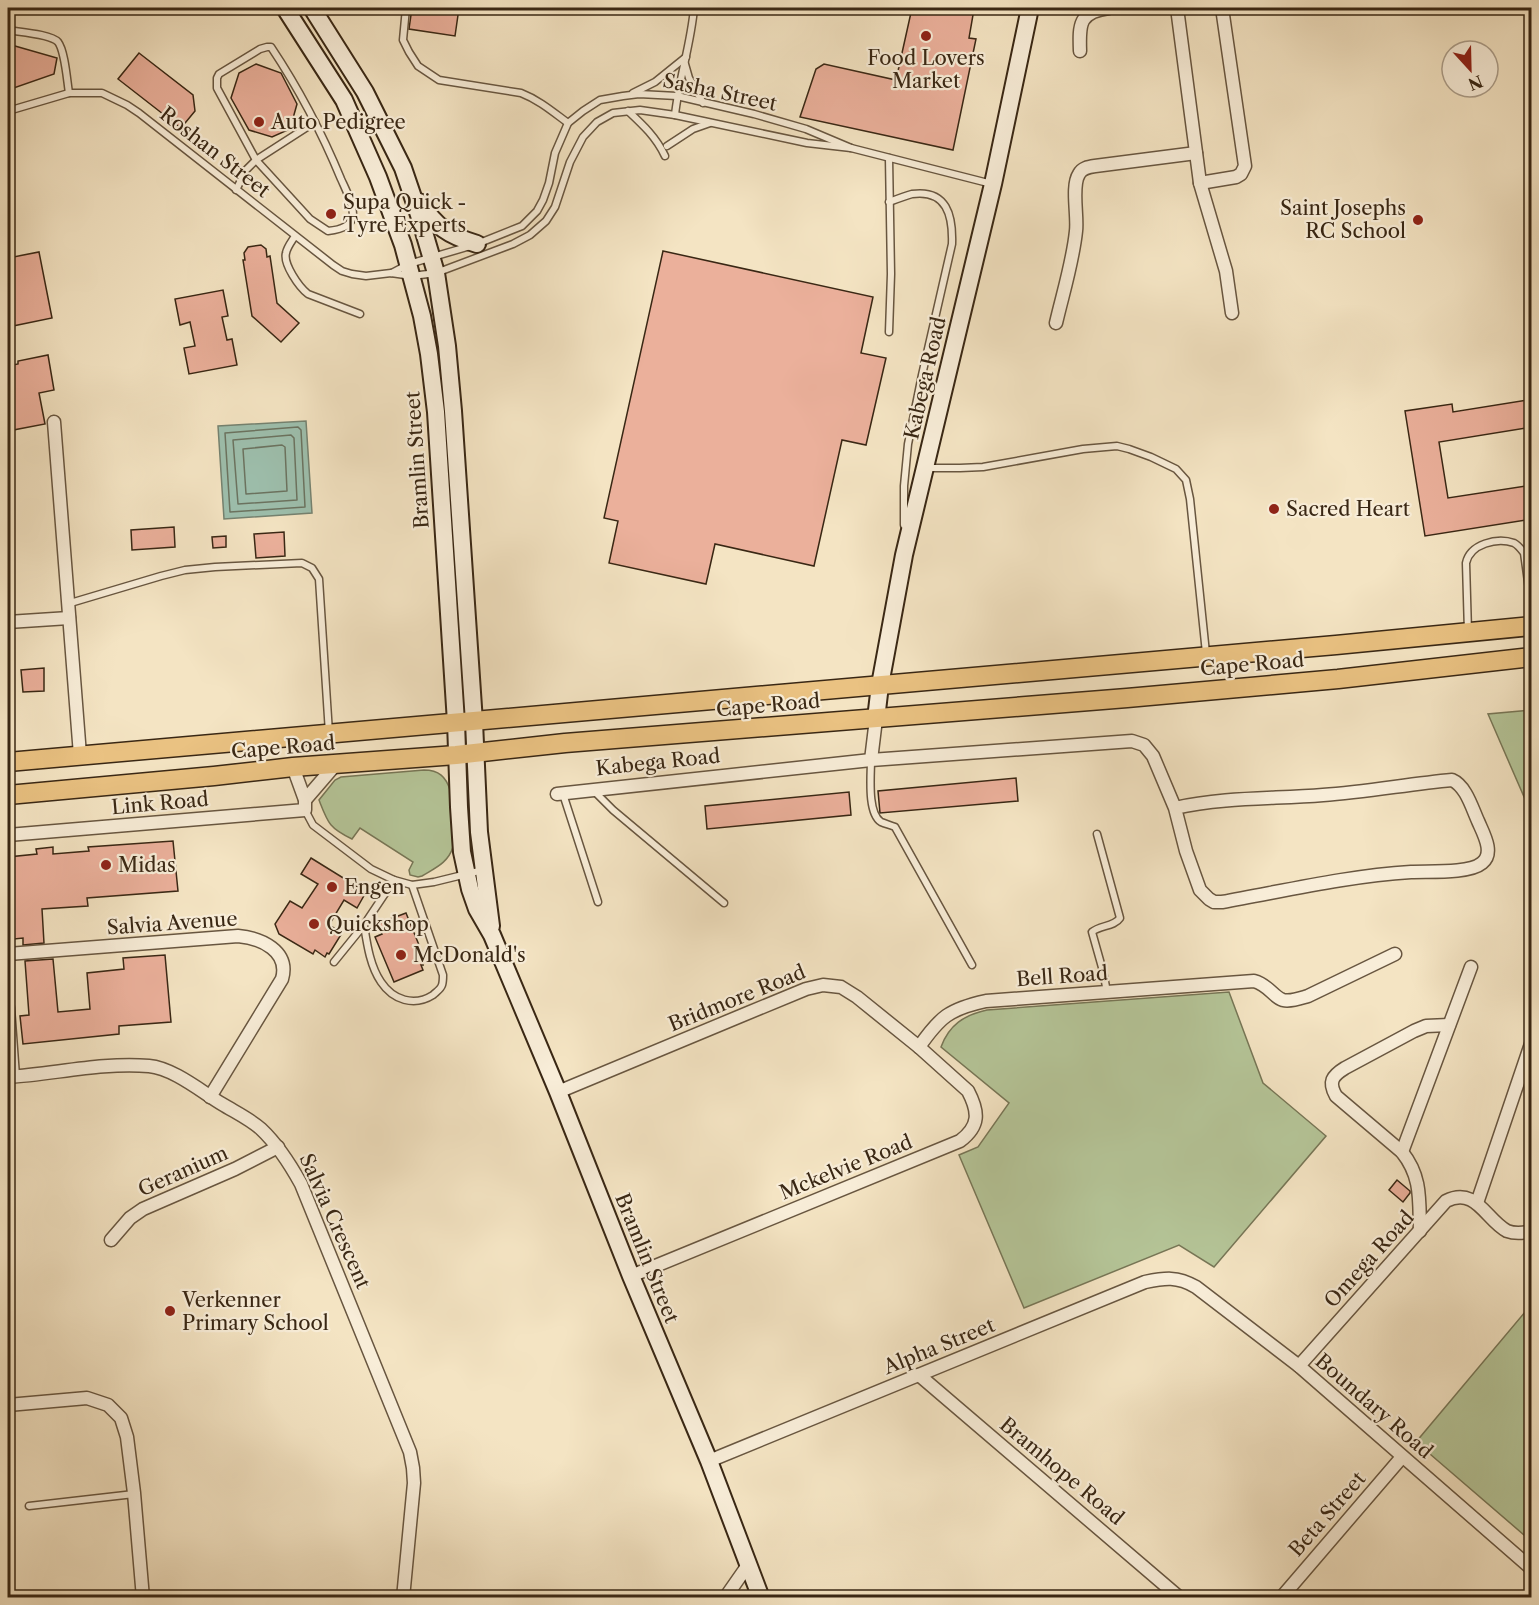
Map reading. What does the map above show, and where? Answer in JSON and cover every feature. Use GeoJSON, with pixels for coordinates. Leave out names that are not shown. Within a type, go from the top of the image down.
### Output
{"type":"FeatureCollection","features":[{"type":"Feature","properties":{"kind":"main road","name":"Cape Road"},"geometry":{"type":"LineString","coordinates":[[8,762],[1532,626]]}},
{"type":"Feature","properties":{"kind":"main road","name":"Cape Road"},"geometry":{"type":"LineString","coordinates":[[8,795],[293,767],[456,755],[565,743],[1338,679],[1532,657]]}},
{"type":"Feature","properties":{"kind":"street","name":"Bramlin Street"},"geometry":{"type":"LineString","coordinates":[[285,8],[344,100],[378,177],[410,270],[426,335],[436,412],[465,722],[475,753],[479,832],[492,935]]}},
{"type":"Feature","properties":{"kind":"street","name":"Bramlin Street"},"geometry":{"type":"LineString","coordinates":[[312,8],[365,92],[403,168],[433,265],[447,346],[452,400],[465,722],[456,755],[462,852],[470,889],[477,909],[492,935],[558,1092],[709,1461],[761,1598]]}},
{"type":"Feature","properties":{"kind":"street","name":"Kabega Road"},"geometry":{"type":"LineString","coordinates":[[871,760],[880,685],[904,555],[993,184],[1030,8]]}},
{"type":"Feature","properties":{"kind":"street"},"geometry":{"type":"LineString","coordinates":[[1080,51],[1083,18],[1092,11],[1109,8]]}},
{"type":"Feature","properties":{"kind":"street"},"geometry":{"type":"LineString","coordinates":[[1177,8],[1200,183],[1226,271],[1232,313]]}},
{"type":"Feature","properties":{"kind":"street"},"geometry":{"type":"LineString","coordinates":[[1200,183],[1236,177],[1245,166],[1222,8]]}},
{"type":"Feature","properties":{"kind":"street"},"geometry":{"type":"LineString","coordinates":[[1056,323],[1076,231],[1078,174],[1087,167],[1196,153]]}},
{"type":"Feature","properties":{"kind":"street"},"geometry":{"type":"LineString","coordinates":[[410,189],[433,220],[445,231],[457,238],[477,244]]}},
{"type":"Feature","properties":{"kind":"street"},"geometry":{"type":"LineString","coordinates":[[54,422],[80,755]]}},
{"type":"Feature","properties":{"kind":"street"},"geometry":{"type":"LineString","coordinates":[[8,622],[69,618]]}},
{"type":"Feature","properties":{"kind":"street","name":"Kabega Road"},"geometry":{"type":"LineString","coordinates":[[560,793],[871,760],[1132,741],[1144,745],[1153,756],[1175,808]]}},
{"type":"Feature","properties":{"kind":"street"},"geometry":{"type":"LineString","coordinates":[[305,805],[336,764]]}},
{"type":"Feature","properties":{"kind":"street"},"geometry":{"type":"LineString","coordinates":[[293,767],[305,805]]}},
{"type":"Feature","properties":{"kind":"street"},"geometry":{"type":"LineString","coordinates":[[1452,780],[1459,783],[1464,790],[1484,835],[1488,854],[1480,865],[1462,870],[1386,874],[1215,902],[1203,894],[1197,883],[1175,808],[1237,799],[1324,795],[1452,780]]}},
{"type":"Feature","properties":{"kind":"street","name":"Link Road"},"geometry":{"type":"LineString","coordinates":[[8,835],[305,805]]}},
{"type":"Feature","properties":{"kind":"street","name":"Salvia Avenue"},"geometry":{"type":"LineString","coordinates":[[8,954],[238,936],[258,940],[275,951],[283,961],[282,979],[210,1097]]}},
{"type":"Feature","properties":{"kind":"street","name":"Bell Road"},"geometry":{"type":"LineString","coordinates":[[919,1047],[935,1024],[949,1012],[986,1001],[1254,981],[1267,986],[1279,998],[1295,999],[1308,996],[1395,954]]}},
{"type":"Feature","properties":{"kind":"street"},"geometry":{"type":"LineString","coordinates":[[1402,1152],[1471,967]]}},
{"type":"Feature","properties":{"kind":"street","name":"Bridmore Road"},"geometry":{"type":"LineString","coordinates":[[558,1092],[806,989],[822,985],[840,987],[857,997],[919,1047]]}},
{"type":"Feature","properties":{"kind":"street"},"geometry":{"type":"LineString","coordinates":[[8,1008],[10,1076]]}},
{"type":"Feature","properties":{"kind":"street"},"geometry":{"type":"LineString","coordinates":[[1420,1231],[1418,1182],[1413,1168],[1402,1152],[1336,1096],[1331,1083],[1336,1073],[1414,1031],[1426,1026],[1449,1025]]}},
{"type":"Feature","properties":{"kind":"street"},"geometry":{"type":"LineString","coordinates":[[1532,1041],[1477,1203],[1507,1231],[1514,1233],[1532,1231]]}},
{"type":"Feature","properties":{"kind":"street","name":"Mckelvie Road"},"geometry":{"type":"LineString","coordinates":[[631,1275],[941,1149],[960,1141],[969,1134],[976,1115],[973,1100],[968,1091],[919,1047]]}},
{"type":"Feature","properties":{"kind":"street","name":"Salvia Crescent"},"geometry":{"type":"LineString","coordinates":[[10,1076],[102,1066],[151,1066],[179,1077],[258,1126],[278,1147],[301,1184],[410,1452],[414,1483],[403,1598]]}},
{"type":"Feature","properties":{"kind":"street","name":"Geranium"},"geometry":{"type":"LineString","coordinates":[[111,1240],[129,1218],[143,1209],[235,1169],[278,1147]]}},
{"type":"Feature","properties":{"kind":"street","name":"Omega Road"},"geometry":{"type":"LineString","coordinates":[[1299,1366],[1446,1201],[1451,1198],[1470,1199],[1477,1203]]}},
{"type":"Feature","properties":{"kind":"street","name":"Alpha Street"},"geometry":{"type":"LineString","coordinates":[[709,1461],[1145,1282],[1172,1278],[1186,1281]]}},
{"type":"Feature","properties":{"kind":"street","name":"Boundary Road"},"geometry":{"type":"LineString","coordinates":[[1186,1281],[1299,1366],[1532,1569]]}},
{"type":"Feature","properties":{"kind":"street","name":"Bramhope Road"},"geometry":{"type":"LineString","coordinates":[[919,1375],[1180,1598]]}},
{"type":"Feature","properties":{"kind":"street"},"geometry":{"type":"LineString","coordinates":[[8,1404],[87,1398],[108,1406],[121,1418],[127,1437],[134,1493],[143,1598]]}},
{"type":"Feature","properties":{"kind":"street","name":"Beta Street"},"geometry":{"type":"LineString","coordinates":[[1281,1598],[1402,1457]]}},
{"type":"Feature","properties":{"kind":"street"},"geometry":{"type":"LineString","coordinates":[[725,1598],[748,1565]]}},
{"type":"Feature","properties":{"kind":"lane"},"geometry":{"type":"LineString","coordinates":[[406,8],[403,40],[418,66],[439,80],[529,96],[568,123]]}},
{"type":"Feature","properties":{"kind":"lane"},"geometry":{"type":"LineString","coordinates":[[675,115],[694,8]]}},
{"type":"Feature","properties":{"kind":"lane"},"geometry":{"type":"LineString","coordinates":[[8,30],[52,38],[58,42],[62,51],[69,93]]}},
{"type":"Feature","properties":{"kind":"lane"},"geometry":{"type":"LineString","coordinates":[[272,47],[296,86],[328,147],[351,201],[353,215],[350,222],[342,228],[328,231],[310,219],[256,160],[217,88],[217,78],[219,74],[260,49],[272,47]]}},
{"type":"Feature","properties":{"kind":"lane"},"geometry":{"type":"LineString","coordinates":[[630,95],[654,82],[685,60]]}},
{"type":"Feature","properties":{"kind":"lane"},"geometry":{"type":"LineString","coordinates":[[685,60],[689,78],[703,103]]}},
{"type":"Feature","properties":{"kind":"lane","name":"Roshan Street"},"geometry":{"type":"LineString","coordinates":[[8,111],[69,93],[102,93],[128,105],[342,271],[366,276],[433,265]]}},
{"type":"Feature","properties":{"kind":"lane","name":"Sasha Street"},"geometry":{"type":"LineString","coordinates":[[433,265],[522,226],[537,211],[543,200],[555,153],[568,123],[600,100],[630,95],[677,96],[754,114],[806,129],[851,148],[993,184]]}},
{"type":"Feature","properties":{"kind":"lane","name":"Sasha Street"},"geometry":{"type":"LineString","coordinates":[[410,270],[513,244],[538,228],[546,221],[555,207],[570,162],[583,137],[597,122],[613,113],[640,110],[675,115],[807,143],[851,148]]}},
{"type":"Feature","properties":{"kind":"lane"},"geometry":{"type":"LineString","coordinates":[[628,111],[649,131],[665,156]]}},
{"type":"Feature","properties":{"kind":"lane"},"geometry":{"type":"LineString","coordinates":[[236,190],[246,170],[256,160],[315,122]]}},
{"type":"Feature","properties":{"kind":"lane"},"geometry":{"type":"LineString","coordinates":[[667,146],[693,129],[711,122]]}},
{"type":"Feature","properties":{"kind":"lane"},"geometry":{"type":"LineString","coordinates":[[889,158],[891,274],[889,332]]}},
{"type":"Feature","properties":{"kind":"lane"},"geometry":{"type":"LineString","coordinates":[[890,202],[913,194],[931,195],[945,205],[953,226],[952,244],[908,444],[904,486],[904,555]]}},
{"type":"Feature","properties":{"kind":"lane"},"geometry":{"type":"LineString","coordinates":[[295,236],[286,252],[286,264],[303,290],[360,314]]}},
{"type":"Feature","properties":{"kind":"lane","name":"Roshan Street"},"geometry":{"type":"LineString","coordinates":[[391,273],[410,270]]}},
{"type":"Feature","properties":{"kind":"lane"},"geometry":{"type":"LineString","coordinates":[[925,468],[983,467],[1083,448],[1117,446],[1151,457],[1176,470],[1186,480],[1190,499],[1207,656]]}},
{"type":"Feature","properties":{"kind":"lane"},"geometry":{"type":"LineString","coordinates":[[1468,632],[1466,563],[1467,557],[1480,546],[1499,541],[1515,543],[1520,547],[1524,553],[1532,611]]}},
{"type":"Feature","properties":{"kind":"lane"},"geometry":{"type":"LineString","coordinates":[[67,604],[185,570],[271,563],[302,563],[312,568],[319,579],[328,734]]}},
{"type":"Feature","properties":{"kind":"lane"},"geometry":{"type":"LineString","coordinates":[[871,760],[870,801],[878,819],[895,827],[972,965]]}},
{"type":"Feature","properties":{"kind":"lane"},"geometry":{"type":"LineString","coordinates":[[593,790],[613,810],[724,903]]}},
{"type":"Feature","properties":{"kind":"lane"},"geometry":{"type":"LineString","coordinates":[[560,793],[598,902]]}},
{"type":"Feature","properties":{"kind":"lane"},"geometry":{"type":"LineString","coordinates":[[305,805],[313,825],[371,869],[394,880],[412,885],[434,882],[483,869]]}},
{"type":"Feature","properties":{"kind":"lane"},"geometry":{"type":"LineString","coordinates":[[1097,834],[1120,918],[1116,923],[1092,932],[1104,971],[1107,992]]}},
{"type":"Feature","properties":{"kind":"lane"},"geometry":{"type":"LineString","coordinates":[[334,962],[364,925],[394,880]]}},
{"type":"Feature","properties":{"kind":"lane"},"geometry":{"type":"LineString","coordinates":[[364,925],[367,946],[375,972],[388,991],[408,1002],[423,1000],[438,991],[442,985],[443,975],[412,885]]}},
{"type":"Feature","properties":{"kind":"lane"},"geometry":{"type":"LineString","coordinates":[[29,1506],[134,1493]]}},
{"type":"Feature","properties":{"kind":"shaded area"},"geometry":{"type":"Polygon","coordinates":[[[1532,710],[1531,813],[1488,714],[1532,710]]]}},
{"type":"Feature","properties":{"kind":"shaded area"},"geometry":{"type":"Polygon","coordinates":[[[424,770],[438,773],[444,778],[450,790],[453,847],[444,861],[422,876],[410,875],[409,870],[413,862],[360,828],[352,839],[338,832],[327,820],[319,800],[335,780],[341,777],[424,770]]]}},
{"type":"Feature","properties":{"kind":"shaded area"},"geometry":{"type":"Polygon","coordinates":[[[1229,992],[1263,1083],[1326,1136],[1214,1267],[1179,1245],[1024,1308],[959,1155],[978,1147],[1009,1103],[941,1047],[944,1039],[958,1022],[987,1010],[1229,992]]]}},
{"type":"Feature","properties":{"kind":"shaded area"},"geometry":{"type":"Polygon","coordinates":[[[1531,1305],[1531,1541],[1416,1442],[1531,1305]]]}},
{"type":"Feature","properties":{"kind":"water"},"geometry":{"type":"Polygon","coordinates":[[[306,421],[312,513],[224,519],[218,426],[306,421]]]}},
{"type":"Feature","properties":{"kind":"building"},"geometry":{"type":"Polygon","coordinates":[[[412,8],[459,8],[455,36],[409,29],[412,8]]]}},
{"type":"Feature","properties":{"kind":"building"},"geometry":{"type":"Polygon","coordinates":[[[912,8],[969,8],[973,15],[969,38],[976,39],[953,150],[800,117],[816,69],[824,64],[896,80],[912,8]]]}},
{"type":"Feature","properties":{"kind":"building"},"geometry":{"type":"Polygon","coordinates":[[[8,44],[57,58],[54,74],[8,90],[8,44]]]}},
{"type":"Feature","properties":{"kind":"building"},"geometry":{"type":"Polygon","coordinates":[[[139,53],[193,95],[195,111],[181,128],[118,79],[139,53]]]}},
{"type":"Feature","properties":{"kind":"building"},"geometry":{"type":"Polygon","coordinates":[[[256,64],[281,73],[297,104],[290,129],[272,137],[249,130],[231,98],[239,73],[256,64]]]}},
{"type":"Feature","properties":{"kind":"building"},"geometry":{"type":"Polygon","coordinates":[[[261,245],[266,249],[267,257],[270,256],[277,303],[299,323],[281,342],[252,316],[243,260],[245,260],[244,253],[248,247],[261,245]]]}},
{"type":"Feature","properties":{"kind":"building"},"geometry":{"type":"Polygon","coordinates":[[[663,251],[873,297],[861,353],[886,358],[866,445],[842,440],[814,566],[715,544],[706,584],[609,563],[618,521],[604,518],[663,251]]]}},
{"type":"Feature","properties":{"kind":"building"},"geometry":{"type":"Polygon","coordinates":[[[39,252],[52,318],[8,327],[8,258],[39,252]]]}},
{"type":"Feature","properties":{"kind":"building"},"geometry":{"type":"Polygon","coordinates":[[[223,290],[228,316],[222,317],[227,340],[232,339],[237,365],[189,374],[184,348],[195,346],[190,322],[180,325],[175,299],[223,290]]]}},
{"type":"Feature","properties":{"kind":"building"},"geometry":{"type":"Polygon","coordinates":[[[48,355],[54,390],[39,393],[45,424],[8,431],[8,366],[18,364],[18,361],[48,355]]]}},
{"type":"Feature","properties":{"kind":"building"},"geometry":{"type":"Polygon","coordinates":[[[1528,400],[1532,427],[1439,442],[1448,498],[1532,485],[1532,519],[1425,536],[1405,411],[1452,404],[1453,412],[1528,400]]]}},
{"type":"Feature","properties":{"kind":"building"},"geometry":{"type":"Polygon","coordinates":[[[174,527],[175,547],[132,550],[131,530],[174,527]]]}},
{"type":"Feature","properties":{"kind":"building"},"geometry":{"type":"Polygon","coordinates":[[[284,532],[285,556],[256,558],[254,534],[284,532]]]}},
{"type":"Feature","properties":{"kind":"building"},"geometry":{"type":"Polygon","coordinates":[[[226,536],[226,547],[213,548],[212,537],[226,536]]]}},
{"type":"Feature","properties":{"kind":"building"},"geometry":{"type":"Polygon","coordinates":[[[44,668],[44,691],[23,692],[21,670],[44,668]]]}},
{"type":"Feature","properties":{"kind":"building"},"geometry":{"type":"Polygon","coordinates":[[[1016,778],[1018,801],[880,813],[878,791],[1016,778]]]}},
{"type":"Feature","properties":{"kind":"building"},"geometry":{"type":"Polygon","coordinates":[[[849,792],[851,815],[707,829],[705,806],[849,792]]]}},
{"type":"Feature","properties":{"kind":"building"},"geometry":{"type":"Polygon","coordinates":[[[173,841],[178,891],[87,898],[88,906],[42,909],[44,943],[23,945],[23,938],[14,939],[8,857],[37,854],[36,849],[53,847],[53,854],[89,851],[88,847],[173,841]]]}},
{"type":"Feature","properties":{"kind":"building"},"geometry":{"type":"Polygon","coordinates":[[[311,858],[366,892],[357,908],[344,900],[329,925],[342,933],[325,957],[315,950],[313,954],[279,934],[275,924],[290,901],[302,908],[318,884],[301,874],[311,858]]]}},
{"type":"Feature","properties":{"kind":"building","name":"McDonald's"},"geometry":{"type":"Polygon","coordinates":[[[406,913],[419,945],[416,946],[423,970],[394,982],[375,937],[382,934],[377,924],[406,913]]]}},
{"type":"Feature","properties":{"kind":"building"},"geometry":{"type":"Polygon","coordinates":[[[165,955],[171,1022],[119,1026],[119,1034],[23,1044],[20,1016],[29,1015],[25,961],[53,959],[58,1012],[90,1009],[87,973],[124,969],[123,958],[165,955]]]}},
{"type":"Feature","properties":{"kind":"building"},"geometry":{"type":"Polygon","coordinates":[[[1397,1180],[1410,1191],[1403,1202],[1389,1190],[1397,1180]]]}},
{"type":"Feature","properties":{"kind":"place","name":"Food Lovers Market"},"geometry":{"type":"Point","coordinates":[926,36]}},
{"type":"Feature","properties":{"kind":"place","name":"Auto Pedigree"},"geometry":{"type":"Point","coordinates":[259,122]}},
{"type":"Feature","properties":{"kind":"place","name":"Supa Quick - Tyre Experts"},"geometry":{"type":"Point","coordinates":[331,214]}},
{"type":"Feature","properties":{"kind":"place","name":"Saint Josephs RC School"},"geometry":{"type":"Point","coordinates":[1418,220]}},
{"type":"Feature","properties":{"kind":"place","name":"Sacred Heart"},"geometry":{"type":"Point","coordinates":[1274,509]}},
{"type":"Feature","properties":{"kind":"place","name":"Midas"},"geometry":{"type":"Point","coordinates":[106,865]}},
{"type":"Feature","properties":{"kind":"place","name":"Engen"},"geometry":{"type":"Point","coordinates":[332,887]}},
{"type":"Feature","properties":{"kind":"place","name":"Quickshop"},"geometry":{"type":"Point","coordinates":[314,924]}},
{"type":"Feature","properties":{"kind":"place","name":"McDonald's"},"geometry":{"type":"Point","coordinates":[401,955]}},
{"type":"Feature","properties":{"kind":"place","name":"Verkenner Primary School"},"geometry":{"type":"Point","coordinates":[170,1311]}}]}
